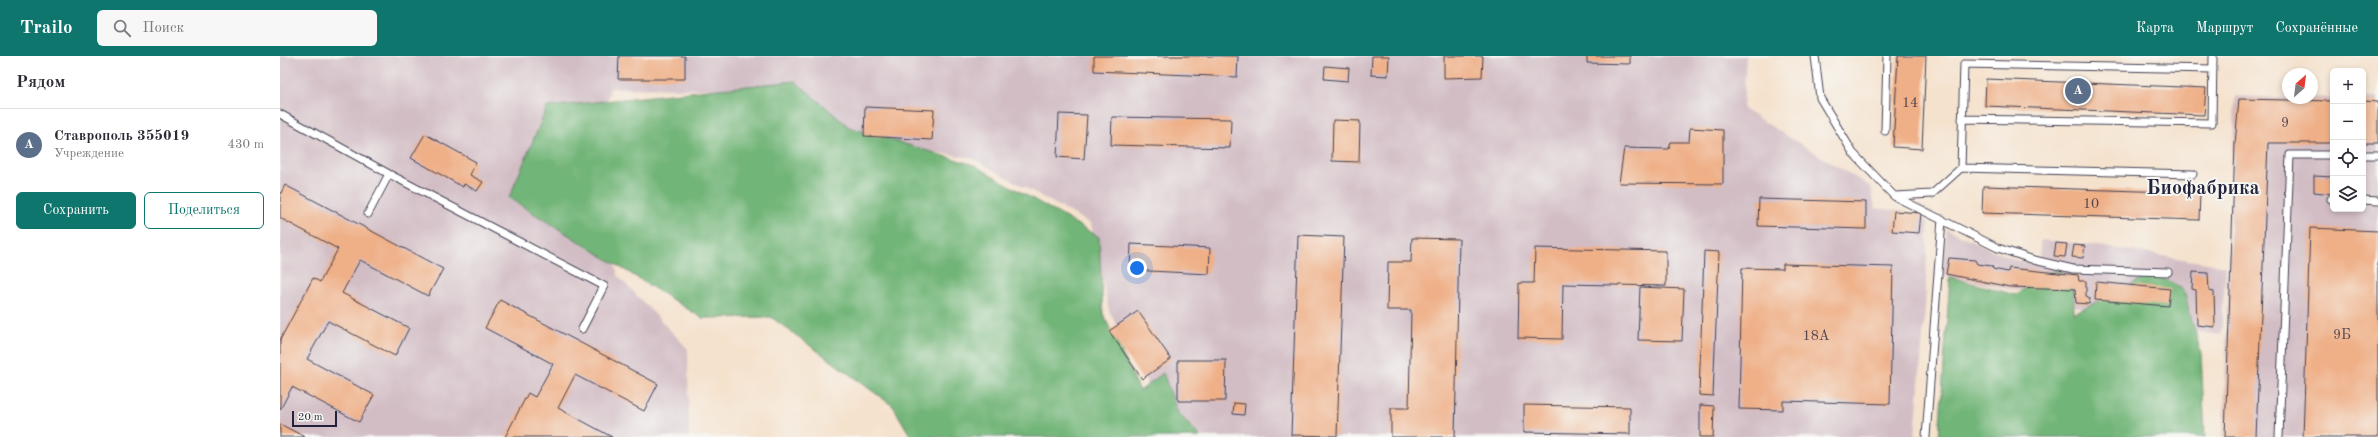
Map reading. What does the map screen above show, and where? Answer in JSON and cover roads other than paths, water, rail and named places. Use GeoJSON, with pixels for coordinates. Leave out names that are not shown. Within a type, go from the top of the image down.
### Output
{"type":"FeatureCollection","features":[{"type":"Feature","properties":{"kind":"lane"},"geometry":{"type":"LineString","coordinates":[[1815,56],[1820,98],[1853,153],[1894,196],[1998,248],[2034,260],[2073,269],[2168,272]]}},
{"type":"Feature","properties":{"kind":"lane"},"geometry":{"type":"LineString","coordinates":[[1885,131],[1887,56]]}},
{"type":"Feature","properties":{"kind":"lane"},"geometry":{"type":"LineString","coordinates":[[1962,119],[2212,123],[2213,56]]}},
{"type":"Feature","properties":{"kind":"lane"},"geometry":{"type":"LineString","coordinates":[[1961,168],[1964,64],[2213,69]]}},
{"type":"Feature","properties":{"kind":"lane"},"geometry":{"type":"LineString","coordinates":[[280,114],[389,174],[604,286],[582,329]]}},
{"type":"Feature","properties":{"kind":"lane"},"geometry":{"type":"LineString","coordinates":[[2279,437],[2290,155],[2330,155]]}},
{"type":"Feature","properties":{"kind":"lane"},"geometry":{"type":"LineString","coordinates":[[2366,155],[2378,155]]}},
{"type":"Feature","properties":{"kind":"lane"},"geometry":{"type":"LineString","coordinates":[[1894,196],[1932,194],[1961,168],[2193,174]]}},
{"type":"Feature","properties":{"kind":"lane"},"geometry":{"type":"LineString","coordinates":[[368,214],[389,174]]}},
{"type":"Feature","properties":{"kind":"lane"},"geometry":{"type":"LineString","coordinates":[[2366,200],[2378,201]]}},
{"type":"Feature","properties":{"kind":"lane"},"geometry":{"type":"LineString","coordinates":[[1926,437],[1942,219]]}},
{"type":"Feature","properties":{"kind":"place","name":"Ставрополь 355019"},"geometry":{"type":"Point","coordinates":[2078,91]}},
{"type":"Feature","properties":{"kind":"district","name":"Биофабрика"},"geometry":{"type":"Point","coordinates":[2203,187]}}]}
